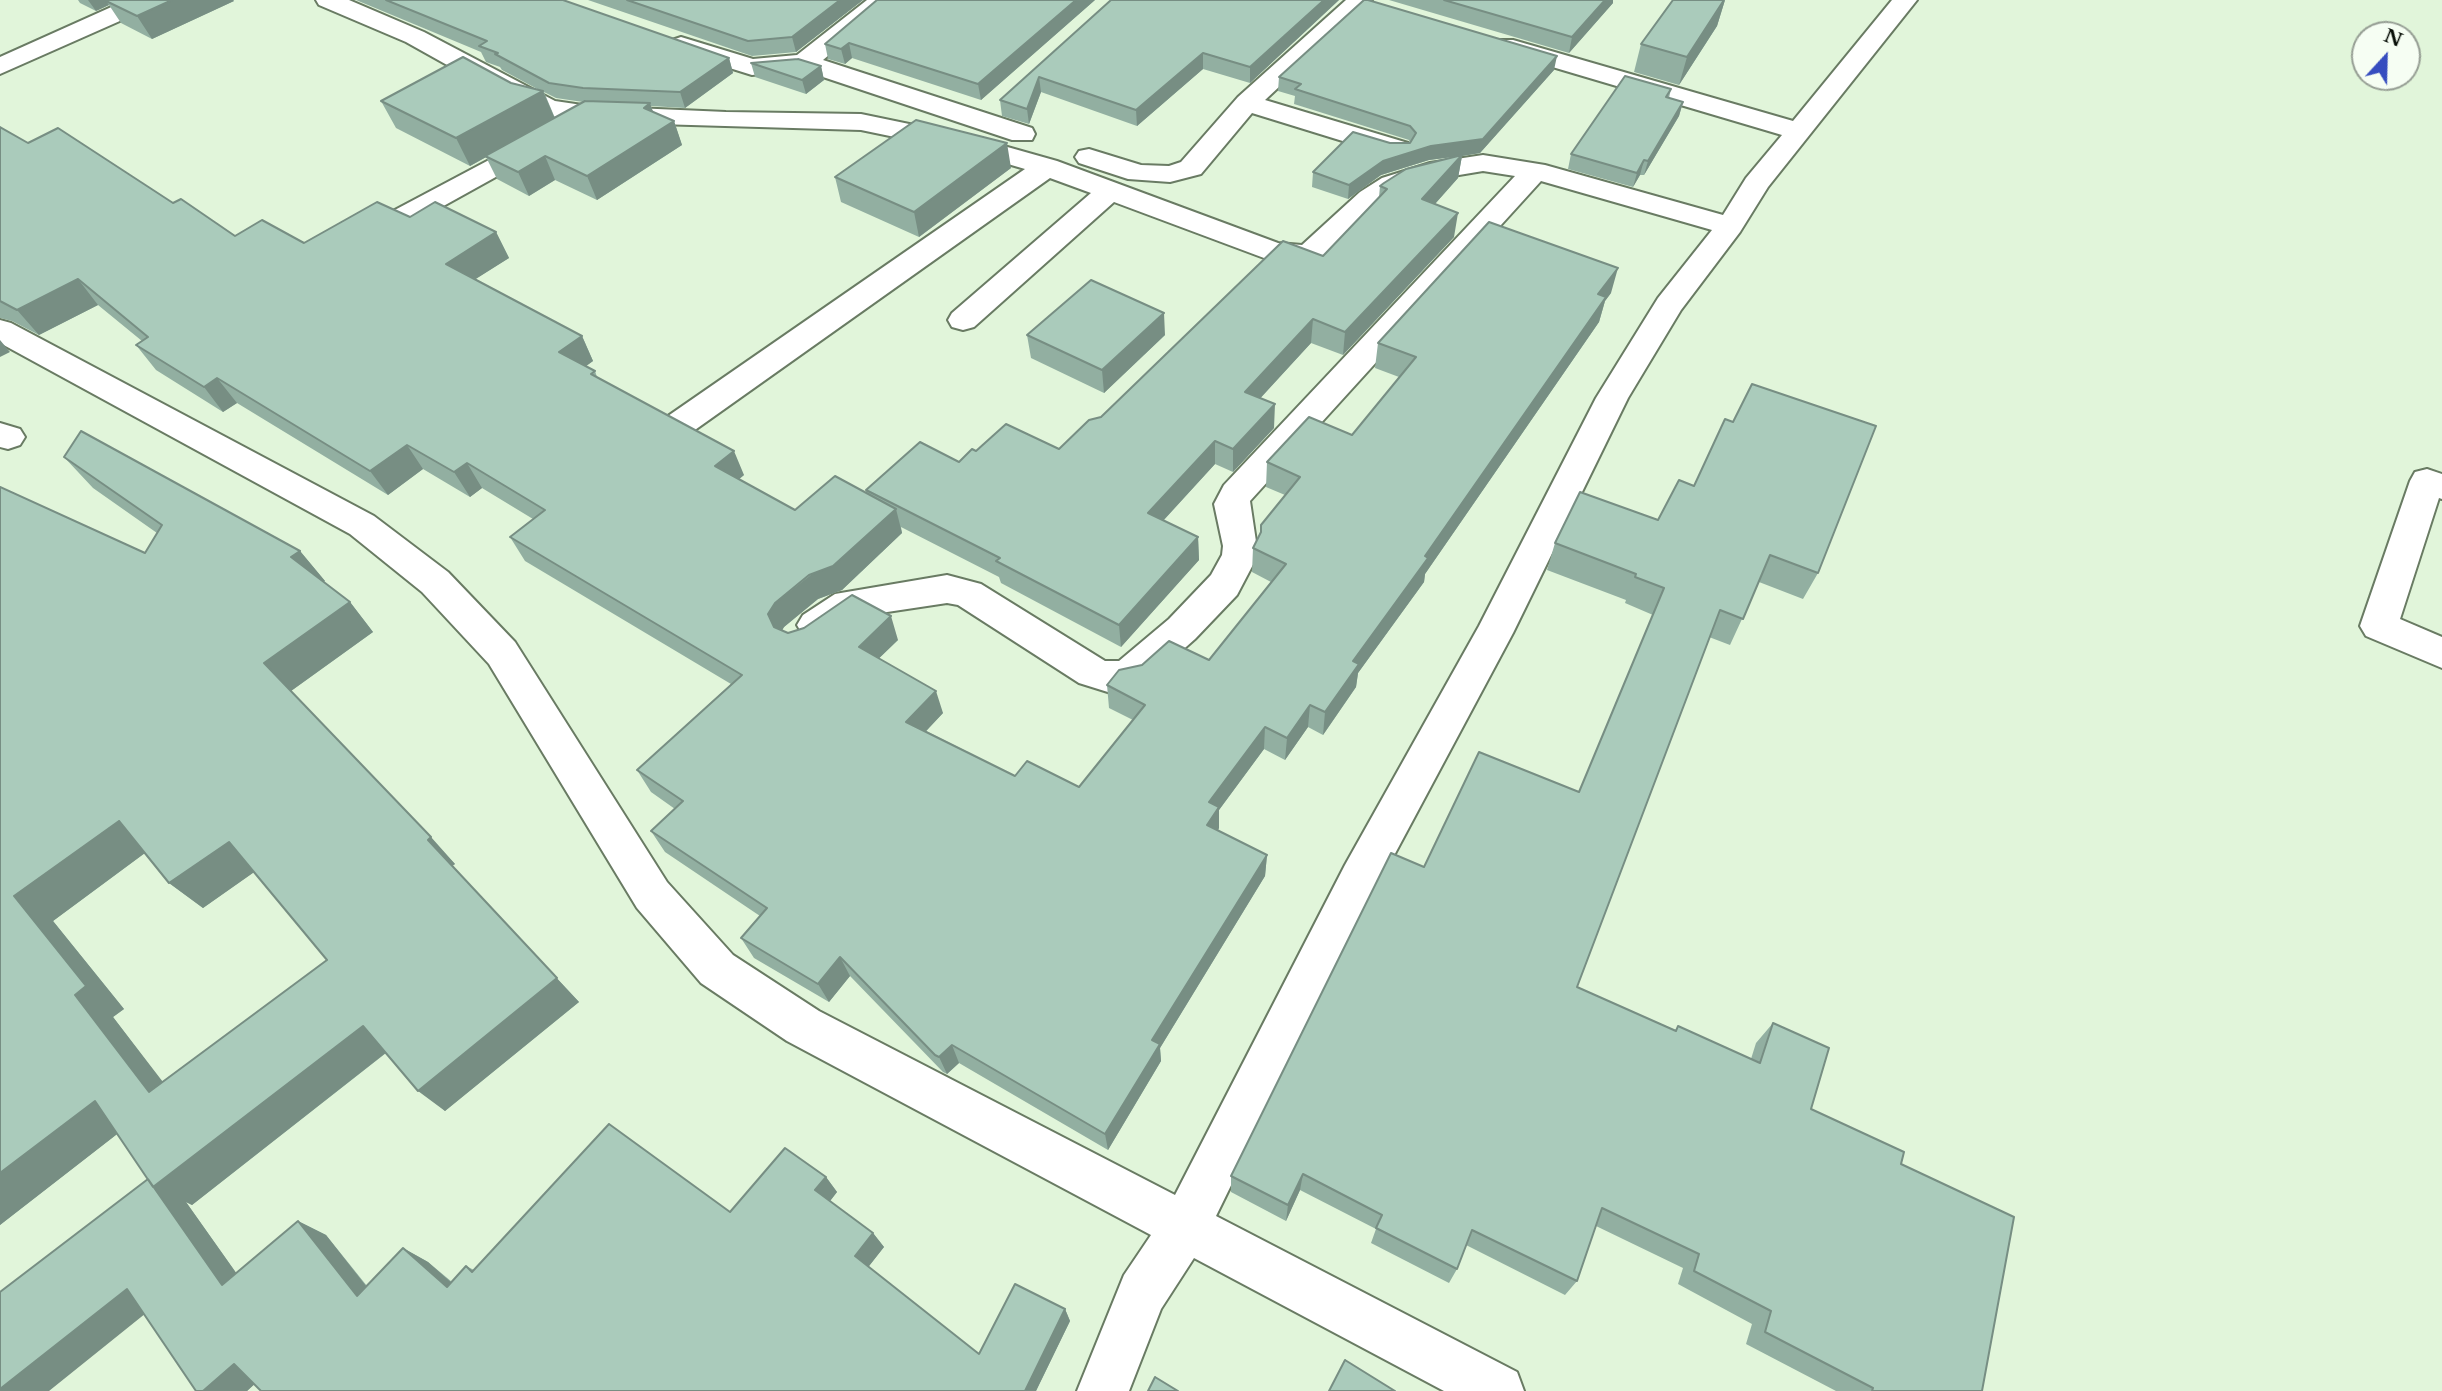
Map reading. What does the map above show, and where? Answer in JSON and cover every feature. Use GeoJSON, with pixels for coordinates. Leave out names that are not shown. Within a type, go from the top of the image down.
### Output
{"type":"FeatureCollection","features":[{"type":"Feature","properties":{"kind":"street"},"geometry":{"type":"LineString","coordinates":[[0,66],[147,0]]}},
{"type":"Feature","properties":{"kind":"street"},"geometry":{"type":"LineString","coordinates":[[328,0],[415,37],[533,102],[589,114],[861,122],[972,145],[1047,167],[1110,191],[1264,261],[1316,250],[1370,198],[1392,184],[1430,171],[1483,163],[1535,172],[1730,226]]}},
{"type":"Feature","properties":{"kind":"street"},"geometry":{"type":"LineString","coordinates":[[804,62],[882,0]]}},
{"type":"Feature","properties":{"kind":"street"},"geometry":{"type":"LineString","coordinates":[[1109,1377],[1142,1293],[1184,1228],[1360,878],[1494,633],[1612,398],[1669,305],[1730,226],[1756,184],[1905,0]]}},
{"type":"Feature","properties":{"kind":"street"},"geometry":{"type":"LineString","coordinates":[[655,36],[752,67],[804,62],[1138,173],[1170,174],[1191,168],[1247,103],[1358,1],[1385,10]]}},
{"type":"Feature","properties":{"kind":"street"},"geometry":{"type":"LineString","coordinates":[[1484,32],[1802,126]]}},
{"type":"Feature","properties":{"kind":"street"},"geometry":{"type":"LineString","coordinates":[[978,120],[999,101]]}},
{"type":"Feature","properties":{"kind":"street"},"geometry":{"type":"LineString","coordinates":[[1247,103],[1398,149]]}},
{"type":"Feature","properties":{"kind":"street"},"geometry":{"type":"LineString","coordinates":[[401,218],[589,114]]}},
{"type":"Feature","properties":{"kind":"street"},"geometry":{"type":"LineString","coordinates":[[680,424],[1047,167]]}},
{"type":"Feature","properties":{"kind":"street"},"geometry":{"type":"LineString","coordinates":[[799,639],[833,611],[848,604],[947,589],[968,594],[1091,673],[1111,678],[1129,675],[1182,629],[1224,585],[1240,555],[1241,546],[1231,504],[1236,494],[1535,172]]}},
{"type":"Feature","properties":{"kind":"street"},"geometry":{"type":"LineString","coordinates":[[963,320],[1110,191]]}},
{"type":"Feature","properties":{"kind":"street"},"geometry":{"type":"LineString","coordinates":[[9,347],[362,525],[435,582],[502,653],[652,895],[717,969],[803,1026],[1498,1391]]}},
{"type":"Feature","properties":{"kind":"street"},"geometry":{"type":"LineString","coordinates":[[2442,487],[2427,481],[2379,626],[2442,653]]}},
{"type":"Feature","properties":{"kind":"building"},"geometry":{"type":"Polygon","coordinates":[[[172,0],[137,16],[106,1],[172,0]]]}},
{"type":"Feature","properties":{"kind":"building"},"geometry":{"type":"Polygon","coordinates":[[[386,0],[563,0],[729,58],[680,92],[583,88],[549,83],[495,54],[498,53],[479,46],[487,41],[386,0]]]}},
{"type":"Feature","properties":{"kind":"building"},"geometry":{"type":"Polygon","coordinates":[[[627,0],[840,0],[792,37],[748,41],[627,0]]]}},
{"type":"Feature","properties":{"kind":"building"},"geometry":{"type":"Polygon","coordinates":[[[877,0],[1076,0],[978,84],[849,43],[841,49],[825,44],[877,0]]]}},
{"type":"Feature","properties":{"kind":"building"},"geometry":{"type":"Polygon","coordinates":[[[1111,0],[1324,0],[1250,67],[1203,53],[1136,110],[1039,77],[1027,109],[1000,100],[1111,0]]]}},
{"type":"Feature","properties":{"kind":"building"},"geometry":{"type":"Polygon","coordinates":[[[1364,0],[1557,56],[1483,139],[1431,146],[1383,161],[1349,185],[1313,172],[1353,132],[1390,143],[1410,143],[1416,133],[1410,126],[1295,89],[1301,84],[1279,77],[1364,0]]]}},
{"type":"Feature","properties":{"kind":"building"},"geometry":{"type":"Polygon","coordinates":[[[1444,0],[1605,0],[1572,37],[1444,0]]]}},
{"type":"Feature","properties":{"kind":"building"},"geometry":{"type":"Polygon","coordinates":[[[1673,0],[1724,0],[1687,57],[1641,44],[1673,0]]]}},
{"type":"Feature","properties":{"kind":"building"},"geometry":{"type":"Polygon","coordinates":[[[463,57],[511,83],[543,91],[456,138],[381,101],[463,57]]]}},
{"type":"Feature","properties":{"kind":"building"},"geometry":{"type":"Polygon","coordinates":[[[798,59],[821,66],[802,80],[751,63],[798,59]]]}},
{"type":"Feature","properties":{"kind":"building"},"geometry":{"type":"Polygon","coordinates":[[[1625,76],[1671,89],[1666,97],[1683,102],[1648,161],[1644,160],[1637,173],[1571,154],[1625,76]]]}},
{"type":"Feature","properties":{"kind":"building"},"geometry":{"type":"Polygon","coordinates":[[[585,101],[650,103],[644,108],[674,121],[587,176],[545,156],[518,172],[485,156],[585,101]]]}},
{"type":"Feature","properties":{"kind":"building"},"geometry":{"type":"Polygon","coordinates":[[[916,120],[1007,143],[914,212],[835,177],[916,120]]]}},
{"type":"Feature","properties":{"kind":"building"},"geometry":{"type":"Polygon","coordinates":[[[0,127],[28,143],[58,128],[173,203],[181,199],[235,236],[262,220],[304,243],[377,202],[410,217],[435,202],[496,232],[446,264],[582,336],[559,352],[595,371],[591,374],[734,451],[715,466],[795,510],[835,476],[896,509],[833,566],[809,575],[775,603],[768,614],[774,627],[788,633],[804,628],[852,595],[891,616],[859,647],[936,691],[906,722],[1015,776],[1027,761],[1079,787],[1145,705],[1107,685],[1119,670],[1142,665],[1169,641],[1209,660],[1286,564],[1253,548],[1261,532],[1261,525],[1300,477],[1267,462],[1309,417],[1352,435],[1416,357],[1378,343],[1489,222],[1618,268],[1598,294],[1606,297],[1425,556],[1428,558],[1353,661],[1359,664],[1325,712],[1310,705],[1287,738],[1265,727],[1209,802],[1219,807],[1207,825],[1267,855],[1152,1040],[1160,1044],[1105,1134],[952,1045],[939,1057],[935,1055],[840,957],[818,984],[741,938],[767,908],[651,831],[683,801],[637,770],[742,675],[510,537],[545,510],[467,463],[454,472],[407,445],[370,471],[217,378],[204,387],[136,345],[148,337],[78,279],[17,310],[0,301],[0,127]]]}},
{"type":"Feature","properties":{"kind":"building"},"geometry":{"type":"Polygon","coordinates":[[[1462,155],[1422,199],[1458,213],[1345,332],[1313,319],[1245,392],[1275,404],[1233,449],[1215,441],[1148,513],[1198,537],[1119,625],[996,561],[1000,558],[866,490],[920,442],[959,462],[972,449],[976,451],[1006,424],[1059,449],[1089,420],[1101,417],[1283,241],[1323,256],[1387,189],[1380,186],[1384,183],[1406,169],[1462,155]]]}},
{"type":"Feature","properties":{"kind":"building"},"geometry":{"type":"Polygon","coordinates":[[[1091,280],[1164,313],[1102,370],[1027,335],[1091,280]]]}},
{"type":"Feature","properties":{"kind":"building"},"geometry":{"type":"Polygon","coordinates":[[[1752,384],[1876,426],[1818,573],[1770,555],[1743,619],[1720,610],[1577,987],[1676,1031],[1678,1026],[1760,1063],[1773,1023],[1829,1048],[1811,1109],[1904,1152],[1901,1164],[2014,1217],[1982,1391],[1872,1391],[1873,1388],[1765,1332],[1771,1311],[1694,1271],[1699,1254],[1602,1208],[1577,1281],[1472,1230],[1457,1269],[1376,1228],[1382,1215],[1303,1174],[1288,1205],[1231,1176],[1391,853],[1424,867],[1479,752],[1579,792],[1664,588],[1635,577],[1636,574],[1555,543],[1580,492],[1658,520],[1679,480],[1694,486],[1725,419],[1733,422],[1752,384]]]}},
{"type":"Feature","properties":{"kind":"building"},"geometry":{"type":"Polygon","coordinates":[[[81,431],[300,551],[291,557],[350,602],[264,663],[431,837],[428,840],[557,978],[418,1091],[363,1026],[153,1187],[95,1101],[0,1173],[0,487],[145,553],[162,525],[64,457],[81,431]],[[119,821],[14,896],[86,986],[75,995],[149,1092],[327,960],[229,842],[169,883],[119,821]]]}},
{"type":"Feature","properties":{"kind":"building"},"geometry":{"type":"Polygon","coordinates":[[[609,1124],[730,1212],[785,1148],[826,1177],[815,1190],[873,1233],[855,1256],[979,1354],[1015,1284],[1065,1309],[1025,1391],[261,1391],[234,1364],[203,1391],[196,1391],[127,1289],[0,1389],[0,1292],[148,1179],[222,1285],[298,1221],[357,1296],[403,1248],[447,1287],[466,1266],[472,1272],[609,1124]]]}},
{"type":"Feature","properties":{"kind":"building"},"geometry":{"type":"Polygon","coordinates":[[[1345,1360],[1395,1391],[1329,1391],[1345,1360]]]}},
{"type":"Feature","properties":{"kind":"building"},"geometry":{"type":"Polygon","coordinates":[[[1155,1377],[1178,1391],[1148,1391],[1155,1377]]]}}]}
